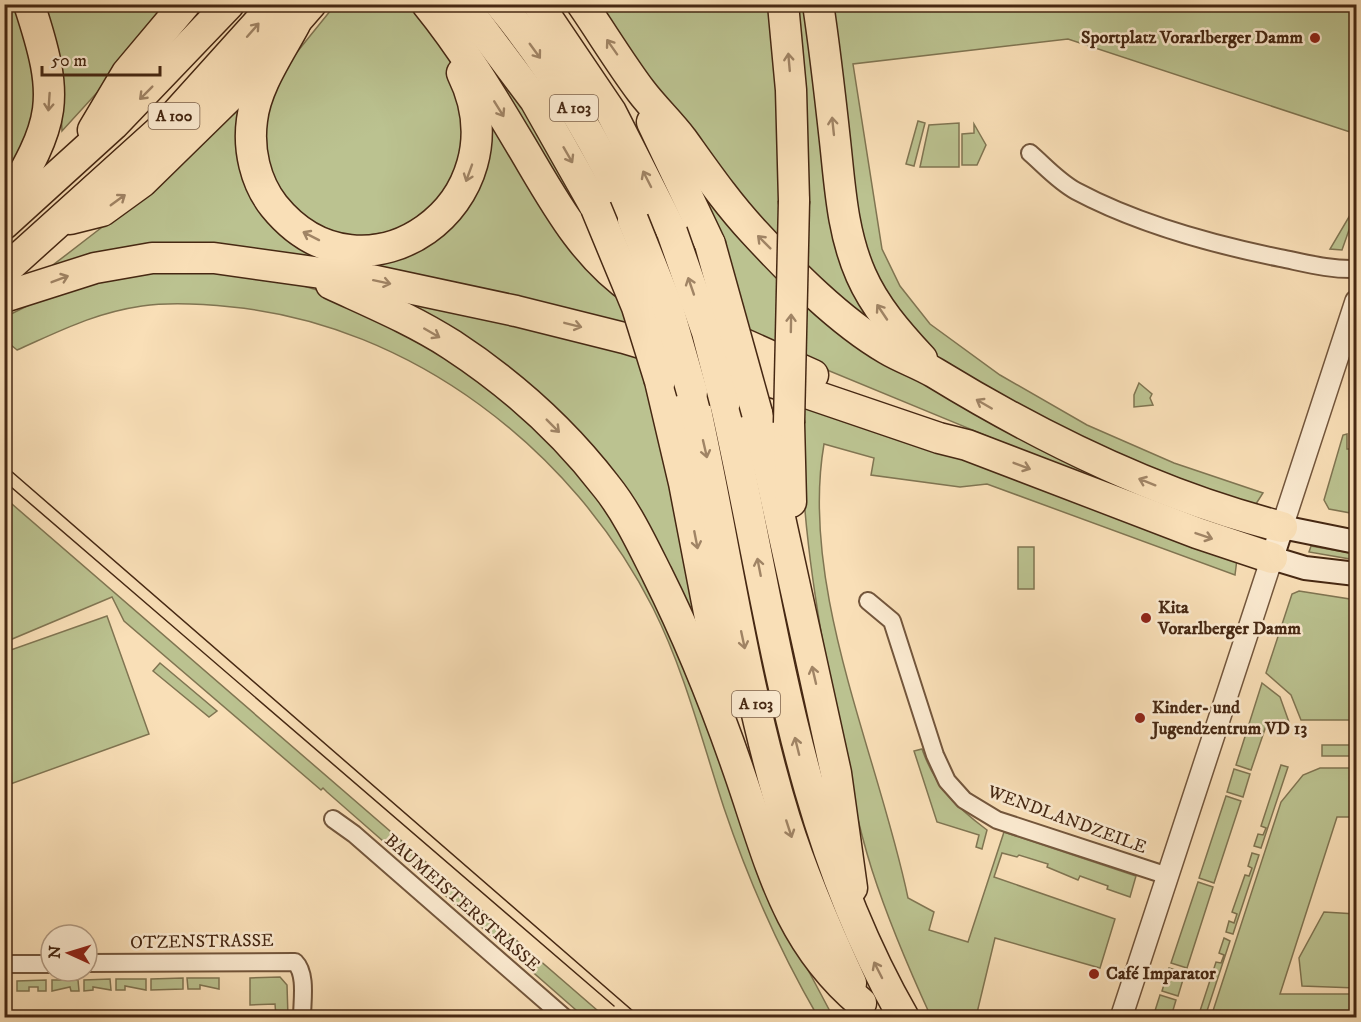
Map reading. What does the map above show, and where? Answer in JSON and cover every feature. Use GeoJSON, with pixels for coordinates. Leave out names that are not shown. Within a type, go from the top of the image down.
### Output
{"type":"FeatureCollection","features":[{"type":"Feature","properties":{"kind":"highway"},"geometry":{"type":"LineString","coordinates":[[4,207],[40,146],[50,107],[50,85],[45,53],[29,4]]}},
{"type":"Feature","properties":{"kind":"highway"},"geometry":{"type":"LineString","coordinates":[[71,165],[127,73],[185,4]]}},
{"type":"Feature","properties":{"kind":"highway","name":"A 100"},"geometry":{"type":"LineString","coordinates":[[4,224],[71,165],[129,109],[229,4]]}},
{"type":"Feature","properties":{"kind":"highway"},"geometry":{"type":"LineString","coordinates":[[463,4],[535,100],[596,208],[633,298],[660,381],[684,483],[739,772]]}},
{"type":"Feature","properties":{"kind":"highway","name":"A 103"},"geometry":{"type":"LineString","coordinates":[[500,4],[567,97],[601,154],[633,220],[667,305],[692,392],[772,773],[802,870],[821,921],[865,1010]]}},
{"type":"Feature","properties":{"kind":"highway","name":"A 103"},"geometry":{"type":"LineString","coordinates":[[538,4],[611,112],[672,232],[707,332],[725,402],[796,743],[827,852],[855,920],[904,1017]]}},
{"type":"Feature","properties":{"kind":"highway"},"geometry":{"type":"LineString","coordinates":[[582,4],[641,92],[661,111],[714,184],[754,232],[806,283],[885,348],[934,373],[1017,422],[1112,467],[1215,507],[1282,527]]}},
{"type":"Feature","properties":{"kind":"highway"},"geometry":{"type":"LineString","coordinates":[[783,4],[791,90],[794,201],[789,423],[790,556]]}},
{"type":"Feature","properties":{"kind":"highway"},"geometry":{"type":"LineString","coordinates":[[818,4],[841,195],[854,255],[867,288],[882,313],[934,373]]}},
{"type":"Feature","properties":{"kind":"highway"},"geometry":{"type":"LineString","coordinates":[[294,11],[256,101],[252,119],[253,160],[268,198],[298,230],[316,240],[340,248],[363,250],[406,242],[442,218],[458,198],[476,154],[477,115],[470,89],[429,7]]}},
{"type":"Feature","properties":{"kind":"highway"},"geometry":{"type":"LineString","coordinates":[[429,7],[499,108],[565,218],[587,249],[619,279],[682,317],[834,385],[942,427],[967,445]]}},
{"type":"Feature","properties":{"kind":"highway"},"geometry":{"type":"LineString","coordinates":[[4,271],[64,220],[88,217],[102,211],[142,182],[235,92],[294,11]]}},
{"type":"Feature","properties":{"kind":"highway"},"geometry":{"type":"LineString","coordinates":[[641,92],[710,244],[757,412],[836,773],[848,844],[855,920]]}},
{"type":"Feature","properties":{"kind":"highway"},"geometry":{"type":"LineString","coordinates":[[4,297],[95,268],[152,258],[214,258],[403,286],[624,338],[795,389],[939,438],[967,445],[1197,533],[1272,558]]}},
{"type":"Feature","properties":{"kind":"highway"},"geometry":{"type":"LineString","coordinates":[[304,271],[388,309],[451,345],[530,404],[586,462],[621,507],[668,597],[739,772],[764,846],[799,931],[810,951],[836,982],[865,1010]]}},
{"type":"Feature","properties":{"kind":"main road"},"geometry":{"type":"LineString","coordinates":[[1356,542],[1282,527],[1272,558],[1305,568],[1356,574]]}},
{"type":"Feature","properties":{"kind":"street"},"geometry":{"type":"LineString","coordinates":[[1030,153],[1059,181],[1076,191],[1147,221],[1252,252],[1320,267],[1356,269]]}},
{"type":"Feature","properties":{"kind":"street"},"geometry":{"type":"LineString","coordinates":[[1282,527],[1356,302]]}},
{"type":"Feature","properties":{"kind":"street"},"geometry":{"type":"LineString","coordinates":[[1121,1017],[1272,558]]}},
{"type":"Feature","properties":{"kind":"street","name":"WENDLANDZEILE"},"geometry":{"type":"LineString","coordinates":[[868,601],[892,621],[935,755],[947,781],[964,800],[997,820],[1168,876]]}},
{"type":"Feature","properties":{"kind":"street","name":"BAUMEISTERSTRASSE"},"geometry":{"type":"LineString","coordinates":[[333,819],[354,834],[565,1017]]}},
{"type":"Feature","properties":{"kind":"street","name":"OTZENSTRASSE"},"geometry":{"type":"LineString","coordinates":[[99,963],[295,962],[301,971],[302,1017]]}},
{"type":"Feature","properties":{"kind":"street"},"geometry":{"type":"LineString","coordinates":[[4,964],[39,964]]}},
{"type":"Feature","properties":{"kind":"green space"},"geometry":{"type":"Polygon","coordinates":[[[5,5],[20,5],[41,106],[5,181],[5,5]]]}},
{"type":"Feature","properties":{"kind":"green space"},"geometry":{"type":"Polygon","coordinates":[[[43,5],[177,5],[62,131],[58,53],[43,5]]]}},
{"type":"Feature","properties":{"kind":"green space"},"geometry":{"type":"Polygon","coordinates":[[[335,5],[415,5],[450,61],[466,116],[454,184],[409,229],[349,238],[300,217],[270,178],[263,118],[289,62],[335,5]]]}},
{"type":"Feature","properties":{"kind":"green space"},"geometry":{"type":"Polygon","coordinates":[[[438,5],[451,5],[506,78],[604,253],[438,5]]]}},
{"type":"Feature","properties":{"kind":"green space"},"geometry":{"type":"Polygon","coordinates":[[[597,5],[775,5],[782,247],[733,198],[597,5]]]}},
{"type":"Feature","properties":{"kind":"green space"},"geometry":{"type":"Polygon","coordinates":[[[792,5],[811,5],[884,332],[804,268],[792,5]]]}},
{"type":"Feature","properties":{"kind":"green space"},"geometry":{"type":"Polygon","coordinates":[[[826,5],[1356,5],[1356,134],[1068,39],[853,64],[882,249],[900,286],[930,324],[1000,375],[1087,425],[1174,463],[1263,493],[1254,507],[1084,442],[941,362],[867,271],[826,5]]]}},
{"type":"Feature","properties":{"kind":"green space"},"geometry":{"type":"Polygon","coordinates":[[[240,102],[270,218],[406,253],[488,122],[496,118],[615,286],[633,330],[372,272],[56,269],[53,265],[110,221],[240,102]]]}},
{"type":"Feature","properties":{"kind":"green space"},"geometry":{"type":"Polygon","coordinates":[[[918,121],[925,123],[914,166],[906,164],[918,121]]]}},
{"type":"Feature","properties":{"kind":"green space"},"geometry":{"type":"Polygon","coordinates":[[[959,123],[959,167],[920,167],[929,125],[959,123]]]}},
{"type":"Feature","properties":{"kind":"green space"},"geometry":{"type":"Polygon","coordinates":[[[974,124],[986,145],[977,165],[962,165],[962,134],[974,133],[974,124]]]}},
{"type":"Feature","properties":{"kind":"green space"},"geometry":{"type":"Polygon","coordinates":[[[691,172],[805,296],[1246,530],[1244,536],[1106,485],[752,339],[691,172]]]}},
{"type":"Feature","properties":{"kind":"green space"},"geometry":{"type":"Polygon","coordinates":[[[1353,210],[1356,210],[1342,250],[1330,249],[1353,210]]]}},
{"type":"Feature","properties":{"kind":"green space"},"geometry":{"type":"Polygon","coordinates":[[[162,266],[288,281],[320,291],[405,328],[530,415],[640,552],[781,919],[833,1017],[818,1017],[790,966],[754,889],[724,808],[684,682],[653,608],[619,550],[579,497],[532,448],[480,405],[423,368],[362,339],[298,319],[232,307],[187,304],[142,306],[93,318],[17,350],[5,340],[5,317],[49,295],[162,266]]]}},
{"type":"Feature","properties":{"kind":"green space"},"geometry":{"type":"Polygon","coordinates":[[[381,289],[639,353],[698,611],[690,613],[639,517],[381,289]]]}},
{"type":"Feature","properties":{"kind":"green space"},"geometry":{"type":"Polygon","coordinates":[[[1139,383],[1152,394],[1150,398],[1153,405],[1134,407],[1134,395],[1139,383]]]}},
{"type":"Feature","properties":{"kind":"green space"},"geometry":{"type":"Polygon","coordinates":[[[807,401],[1237,559],[1235,575],[987,484],[960,487],[871,475],[874,458],[824,444],[819,499],[822,556],[832,614],[908,898],[934,912],[929,930],[968,942],[1004,832],[1136,876],[1130,897],[1080,876],[1078,880],[1047,867],[1048,864],[1019,855],[1017,857],[1002,853],[994,877],[1115,919],[1100,968],[995,938],[976,1017],[931,1017],[892,926],[865,847],[844,756],[824,652],[808,545],[801,438],[801,402],[807,401]]]}},
{"type":"Feature","properties":{"kind":"green space"},"geometry":{"type":"Polygon","coordinates":[[[1347,434],[1347,449],[1356,449],[1356,514],[1329,509],[1324,500],[1343,435],[1347,434]]]}},
{"type":"Feature","properties":{"kind":"green space"},"geometry":{"type":"Polygon","coordinates":[[[5,498],[605,1017],[584,1017],[323,788],[321,790],[124,621],[112,597],[5,642],[5,498]]]}},
{"type":"Feature","properties":{"kind":"green space"},"geometry":{"type":"Polygon","coordinates":[[[1311,546],[1356,554],[1356,560],[1309,552],[1311,546]]]}},
{"type":"Feature","properties":{"kind":"green space"},"geometry":{"type":"Polygon","coordinates":[[[1018,547],[1034,547],[1034,589],[1018,589],[1018,547]]]}},
{"type":"Feature","properties":{"kind":"green space"},"geometry":{"type":"Polygon","coordinates":[[[1299,591],[1356,600],[1356,720],[1301,720],[1291,695],[1266,673],[1292,594],[1299,591]]]}},
{"type":"Feature","properties":{"kind":"green space"},"geometry":{"type":"Polygon","coordinates":[[[107,616],[149,734],[5,786],[5,652],[107,616]]]}},
{"type":"Feature","properties":{"kind":"green space"},"geometry":{"type":"Polygon","coordinates":[[[160,663],[217,711],[209,717],[153,671],[160,663]]]}},
{"type":"Feature","properties":{"kind":"green space"},"geometry":{"type":"Polygon","coordinates":[[[1262,683],[1280,697],[1289,722],[1267,723],[1251,770],[1236,765],[1262,683]]]}},
{"type":"Feature","properties":{"kind":"green space"},"geometry":{"type":"Polygon","coordinates":[[[1322,745],[1355,745],[1355,756],[1322,756],[1322,745]]]}},
{"type":"Feature","properties":{"kind":"green space"},"geometry":{"type":"Polygon","coordinates":[[[922,749],[933,774],[948,795],[987,830],[982,849],[976,847],[979,835],[937,822],[914,751],[922,749]]]}},
{"type":"Feature","properties":{"kind":"green space"},"geometry":{"type":"Polygon","coordinates":[[[1281,765],[1288,767],[1261,848],[1254,846],[1258,834],[1263,835],[1266,828],[1261,826],[1281,765]]]}},
{"type":"Feature","properties":{"kind":"green space"},"geometry":{"type":"Polygon","coordinates":[[[1320,768],[1356,768],[1356,817],[1337,817],[1280,994],[1356,994],[1356,1017],[1211,1017],[1281,802],[1303,775],[1320,768]]]}},
{"type":"Feature","properties":{"kind":"green space"},"geometry":{"type":"Polygon","coordinates":[[[1234,769],[1250,774],[1243,797],[1227,792],[1234,769]]]}},
{"type":"Feature","properties":{"kind":"green space"},"geometry":{"type":"Polygon","coordinates":[[[1226,796],[1241,801],[1214,883],[1199,878],[1226,796]]]}},
{"type":"Feature","properties":{"kind":"green space"},"geometry":{"type":"Polygon","coordinates":[[[1252,853],[1259,855],[1233,934],[1226,932],[1229,921],[1234,923],[1237,914],[1232,912],[1245,875],[1249,876],[1252,868],[1248,866],[1252,853]]]}},
{"type":"Feature","properties":{"kind":"green space"},"geometry":{"type":"Polygon","coordinates":[[[1198,882],[1213,887],[1187,968],[1171,963],[1198,882]]]}},
{"type":"Feature","properties":{"kind":"green space"},"geometry":{"type":"Polygon","coordinates":[[[1324,912],[1356,914],[1356,988],[1302,986],[1299,958],[1324,912]]]}},
{"type":"Feature","properties":{"kind":"green space"},"geometry":{"type":"Polygon","coordinates":[[[1224,938],[1230,941],[1205,1017],[1198,1017],[1216,962],[1221,963],[1224,955],[1219,953],[1224,938]]]}},
{"type":"Feature","properties":{"kind":"green space"},"geometry":{"type":"Polygon","coordinates":[[[1169,968],[1185,973],[1178,996],[1162,991],[1169,968]]]}},
{"type":"Feature","properties":{"kind":"green space"},"geometry":{"type":"Polygon","coordinates":[[[280,977],[287,985],[288,1017],[276,1017],[275,1004],[250,1005],[250,978],[280,977]]]}},
{"type":"Feature","properties":{"kind":"green space"},"geometry":{"type":"Polygon","coordinates":[[[183,978],[183,989],[151,990],[151,979],[183,978]]]}},
{"type":"Feature","properties":{"kind":"green space"},"geometry":{"type":"Polygon","coordinates":[[[187,978],[219,978],[219,989],[200,985],[200,989],[188,989],[187,978]]]}},
{"type":"Feature","properties":{"kind":"green space"},"geometry":{"type":"Polygon","coordinates":[[[99,979],[110,979],[111,990],[93,987],[93,990],[84,991],[84,983],[99,983],[99,979]]]}},
{"type":"Feature","properties":{"kind":"green space"},"geometry":{"type":"Polygon","coordinates":[[[116,979],[146,979],[146,990],[125,986],[125,990],[116,990],[116,979]]]}},
{"type":"Feature","properties":{"kind":"green space"},"geometry":{"type":"Polygon","coordinates":[[[39,980],[39,983],[46,983],[46,991],[38,991],[38,987],[29,987],[29,991],[17,991],[17,981],[39,980]]]}},
{"type":"Feature","properties":{"kind":"green space"},"geometry":{"type":"Polygon","coordinates":[[[52,983],[78,983],[79,991],[71,991],[70,987],[52,991],[52,983]]]}},
{"type":"Feature","properties":{"kind":"green space"},"geometry":{"type":"Polygon","coordinates":[[[1160,995],[1176,1000],[1171,1017],[1153,1017],[1160,995]]]}},
{"type":"Feature","properties":{"kind":"tram line"},"geometry":{"type":"LineString","coordinates":[[4,465],[641,1018]]}},
{"type":"Feature","properties":{"kind":"tram line"},"geometry":{"type":"LineString","coordinates":[[4,481],[614,1006]]}},
{"type":"Feature","properties":{"kind":"place","name":"Sportplatz Vorarlberger Damm"},"geometry":{"type":"Point","coordinates":[1315,38]}},
{"type":"Feature","properties":{"kind":"place","name":"Kita Vorarlberger Damm"},"geometry":{"type":"Point","coordinates":[1146,618]}},
{"type":"Feature","properties":{"kind":"place","name":"Kinder- und Jugendzentrum VD 13"},"geometry":{"type":"Point","coordinates":[1140,718]}},
{"type":"Feature","properties":{"kind":"place","name":"Café Imparator"},"geometry":{"type":"Point","coordinates":[1094,974]}}]}
